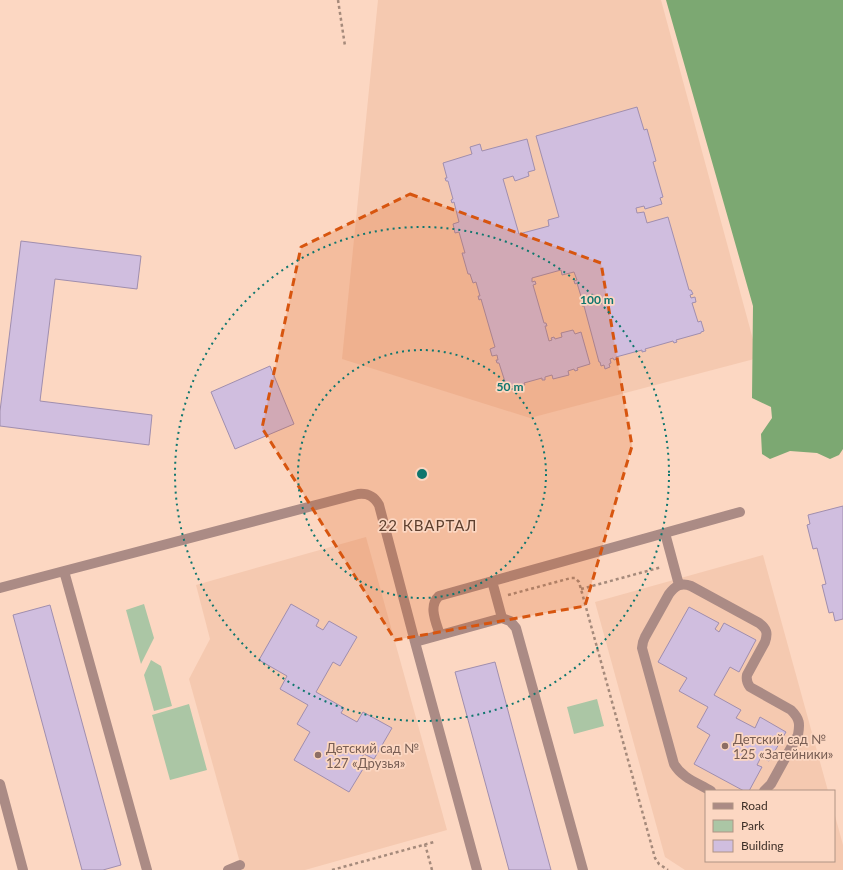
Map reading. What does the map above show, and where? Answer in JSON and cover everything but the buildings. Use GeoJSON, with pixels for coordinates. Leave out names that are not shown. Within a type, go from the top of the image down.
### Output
{"type":"FeatureCollection","features":[{"type":"Feature","properties":{"kind":"lane"},"geometry":{"type":"LineString","coordinates":[[0,588],[358,494],[368,494],[376,500],[379,505],[477,870]]}},
{"type":"Feature","properties":{"kind":"lane"},"geometry":{"type":"LineString","coordinates":[[440,634],[433,606],[434,601],[439,596],[740,512]]}},
{"type":"Feature","properties":{"kind":"lane"},"geometry":{"type":"LineString","coordinates":[[665,533],[679,585]]}},
{"type":"Feature","properties":{"kind":"lane"},"geometry":{"type":"LineString","coordinates":[[64,571],[146,870]]}},
{"type":"Feature","properties":{"kind":"lane"},"geometry":{"type":"LineString","coordinates":[[492,581],[502,618]]}},
{"type":"Feature","properties":{"kind":"lane"},"geometry":{"type":"LineString","coordinates":[[710,790],[682,774],[674,764],[642,648],[645,637],[669,594],[673,589],[684,584],[691,586],[759,623],[764,627],[766,632],[767,636],[765,642],[746,679],[750,687],[791,710],[796,715],[800,727],[798,735],[771,784],[765,790]]}},
{"type":"Feature","properties":{"kind":"lane"},"geometry":{"type":"LineString","coordinates":[[415,642],[502,618],[510,621],[516,628],[583,870]]}},
{"type":"Feature","properties":{"kind":"lane"},"geometry":{"type":"LineString","coordinates":[[0,784],[23,870]]}},
{"type":"Feature","properties":{"kind":"lane"},"geometry":{"type":"LineString","coordinates":[[228,870],[240,865]]}},
{"type":"Feature","properties":{"kind":"path"},"geometry":{"type":"LineString","coordinates":[[338,0],[345,46]]}},
{"type":"Feature","properties":{"kind":"path"},"geometry":{"type":"LineString","coordinates":[[581,589],[674,564]]}},
{"type":"Feature","properties":{"kind":"path"},"geometry":{"type":"LineString","coordinates":[[496,598],[571,578],[578,579],[656,858],[659,864],[668,870]]}},
{"type":"Feature","properties":{"kind":"path"},"geometry":{"type":"LineString","coordinates":[[332,870],[434,842]]}},
{"type":"Feature","properties":{"kind":"path"},"geometry":{"type":"LineString","coordinates":[[425,844],[432,870]]}},
{"type":"Feature","properties":{"kind":"highlighted area"},"geometry":{"type":"Polygon","coordinates":[[[410,194],[601,263],[632,446],[585,606],[395,640],[262,428],[301,247],[410,194]]]}},
{"type":"Feature","properties":{"kind":"shaded area"},"geometry":{"type":"Polygon","coordinates":[[[378,0],[661,0],[758,358],[530,418],[342,359],[378,0]]]}},
{"type":"Feature","properties":{"kind":"shaded area","name":"Детский сад № 127 «Друзья»"},"geometry":{"type":"Polygon","coordinates":[[[366,537],[447,830],[305,870],[242,870],[189,679],[210,639],[196,585],[366,537]]]}},
{"type":"Feature","properties":{"kind":"shaded area","name":"Детский сад № 125 «Затейники»"},"geometry":{"type":"Polygon","coordinates":[[[763,555],[828,790],[705,790],[705,862],[835,862],[835,816],[843,845],[843,870],[685,870],[665,857],[595,602],[763,555]]]}},
{"type":"Feature","properties":{"kind":"green space"},"geometry":{"type":"Polygon","coordinates":[[[666,0],[843,0],[843,449],[839,455],[830,459],[817,453],[790,451],[770,459],[762,454],[761,434],[772,418],[771,407],[752,398],[753,306],[666,0]]]}},
{"type":"Feature","properties":{"kind":"green space"},"geometry":{"type":"Polygon","coordinates":[[[144,604],[154,638],[141,664],[126,610],[144,604]]]}},
{"type":"Feature","properties":{"kind":"green space"},"geometry":{"type":"Polygon","coordinates":[[[151,660],[161,666],[172,706],[154,711],[144,675],[151,660]]]}},
{"type":"Feature","properties":{"kind":"green space"},"geometry":{"type":"Polygon","coordinates":[[[597,699],[604,726],[574,734],[567,707],[597,699]]]}},
{"type":"Feature","properties":{"kind":"green space"},"geometry":{"type":"Polygon","coordinates":[[[189,704],[207,770],[170,780],[152,715],[189,704]]]}},
{"type":"Feature","properties":{"kind":"place","name":"Детский сад № 125 «Затейники»"},"geometry":{"type":"Point","coordinates":[725,746]}},
{"type":"Feature","properties":{"kind":"place","name":"Детский сад № 127 «Друзья»"},"geometry":{"type":"Point","coordinates":[318,755]}},
{"type":"Feature","properties":{"kind":"district","name":"22 КВАРТАЛ"},"geometry":{"type":"Point","coordinates":[428,525]}}]}
